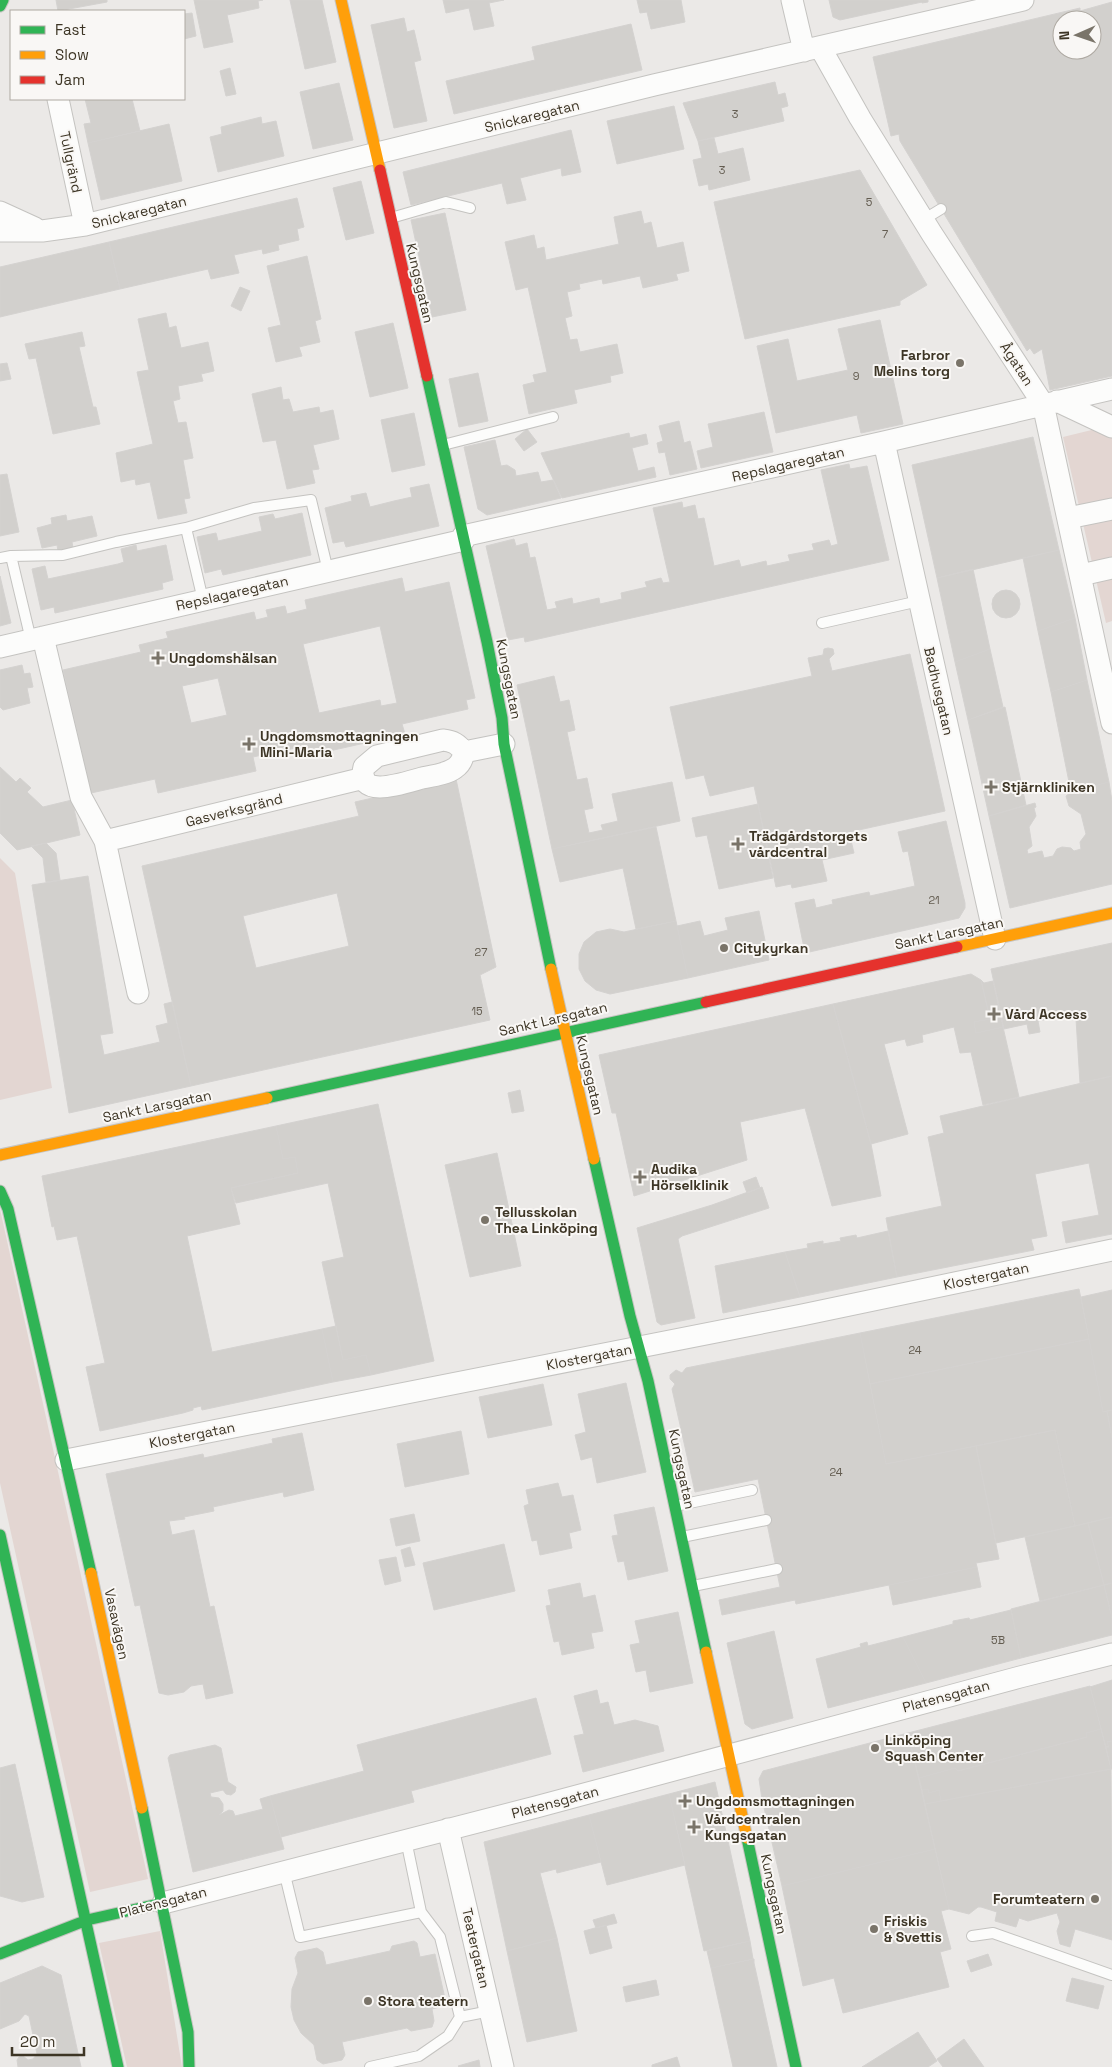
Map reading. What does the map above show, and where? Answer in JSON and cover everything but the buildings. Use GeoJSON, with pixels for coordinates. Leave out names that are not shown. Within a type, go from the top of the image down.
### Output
{"type":"FeatureCollection","features":[{"type":"Feature","properties":{"kind":"main road"},"geometry":{"type":"LineString","coordinates":[[0,6],[3,0]]}},
{"type":"Feature","properties":{"kind":"main road","name":"Kungsgatan"},"geometry":{"type":"LineString","coordinates":[[341,0],[464,538],[502,718],[504,744],[565,1032],[638,1347],[648,1381],[796,2067]]}},
{"type":"Feature","properties":{"kind":"main road","name":"Sankt Larsgatan"},"geometry":{"type":"LineString","coordinates":[[0,1154],[1112,913]]}},
{"type":"Feature","properties":{"kind":"main road","name":"Vasavägen"},"geometry":{"type":"LineString","coordinates":[[0,1191],[8,1209],[66,1460],[163,1903],[188,2032],[188,2067]]}},
{"type":"Feature","properties":{"kind":"main road"},"geometry":{"type":"LineString","coordinates":[[0,1535],[118,2067]]}},
{"type":"Feature","properties":{"kind":"main road","name":"Platensgatan"},"geometry":{"type":"LineString","coordinates":[[0,1954],[86,1920],[163,1903]]}},
{"type":"Feature","properties":{"kind":"street","name":"Ågatan"},"geometry":{"type":"LineString","coordinates":[[792,0],[812,49],[860,118],[923,220],[1050,403],[1068,518],[1112,723]]}},
{"type":"Feature","properties":{"kind":"street","name":"Snickaregatan"},"geometry":{"type":"LineString","coordinates":[[0,231],[42,231],[85,225],[654,85],[1023,0]]}},
{"type":"Feature","properties":{"kind":"street","name":"Tullgränd"},"geometry":{"type":"LineString","coordinates":[[58,100],[85,225]]}},
{"type":"Feature","properties":{"kind":"street"},"geometry":{"type":"LineString","coordinates":[[0,212],[42,231]]}},
{"type":"Feature","properties":{"kind":"street","name":"Repslagaregatan"},"geometry":{"type":"LineString","coordinates":[[0,647],[1112,389]]}},
{"type":"Feature","properties":{"kind":"street"},"geometry":{"type":"LineString","coordinates":[[1050,403],[1112,427]]}},
{"type":"Feature","properties":{"kind":"street","name":"Badhusgatan"},"geometry":{"type":"LineString","coordinates":[[884,442],[995,939]]}},
{"type":"Feature","properties":{"kind":"street"},"geometry":{"type":"LineString","coordinates":[[1068,518],[1112,509]]}},
{"type":"Feature","properties":{"kind":"street"},"geometry":{"type":"LineString","coordinates":[[1081,575],[1112,568]]}},
{"type":"Feature","properties":{"kind":"street"},"geometry":{"type":"LineString","coordinates":[[37,639],[81,797],[105,841],[138,993]]}},
{"type":"Feature","properties":{"kind":"street"},"geometry":{"type":"LineString","coordinates":[[443,740],[458,744],[464,752],[462,762],[452,770],[387,787],[373,786],[367,783],[364,778],[364,767],[377,756],[443,740]]}},
{"type":"Feature","properties":{"kind":"street"},"geometry":{"type":"LineString","coordinates":[[464,752],[504,744]]}},
{"type":"Feature","properties":{"kind":"street","name":"Gasverksgränd"},"geometry":{"type":"LineString","coordinates":[[105,841],[364,778]]}},
{"type":"Feature","properties":{"kind":"street","name":"Klostergatan"},"geometry":{"type":"LineString","coordinates":[[66,1460],[638,1347],[1112,1250]]}},
{"type":"Feature","properties":{"kind":"street","name":"Platensgatan"},"geometry":{"type":"LineString","coordinates":[[163,1903],[729,1756],[1020,1676],[1112,1654]]}},
{"type":"Feature","properties":{"kind":"street","name":"Teatergatan"},"geometry":{"type":"LineString","coordinates":[[448,1829],[503,2067]]}},
{"type":"Feature","properties":{"kind":"lane"},"geometry":{"type":"LineString","coordinates":[[390,218],[446,202],[470,208]]}},
{"type":"Feature","properties":{"kind":"lane"},"geometry":{"type":"LineString","coordinates":[[923,220],[941,209]]}},
{"type":"Feature","properties":{"kind":"lane"},"geometry":{"type":"LineString","coordinates":[[442,445],[553,417]]}},
{"type":"Feature","properties":{"kind":"lane"},"geometry":{"type":"LineString","coordinates":[[0,558],[63,555],[186,528],[254,508],[311,500],[328,571]]}},
{"type":"Feature","properties":{"kind":"lane"},"geometry":{"type":"LineString","coordinates":[[186,528],[203,600]]}},
{"type":"Feature","properties":{"kind":"lane"},"geometry":{"type":"LineString","coordinates":[[11,556],[37,639]]}},
{"type":"Feature","properties":{"kind":"lane"},"geometry":{"type":"LineString","coordinates":[[822,623],[918,601]]}},
{"type":"Feature","properties":{"kind":"lane"},"geometry":{"type":"LineString","coordinates":[[674,1506],[752,1490]]}},
{"type":"Feature","properties":{"kind":"lane"},"geometry":{"type":"LineString","coordinates":[[681,1537],[766,1520]]}},
{"type":"Feature","properties":{"kind":"lane"},"geometry":{"type":"LineString","coordinates":[[692,1586],[777,1569]]}},
{"type":"Feature","properties":{"kind":"lane"},"geometry":{"type":"LineString","coordinates":[[370,2067],[419,2056],[448,2036],[460,2017],[440,1937],[421,1912],[406,1840]]}},
{"type":"Feature","properties":{"kind":"lane"},"geometry":{"type":"LineString","coordinates":[[284,1871],[300,1937],[421,1912]]}},
{"type":"Feature","properties":{"kind":"lane"},"geometry":{"type":"LineString","coordinates":[[972,1936],[993,1933],[1112,1974]]}},
{"type":"Feature","properties":{"kind":"lane"},"geometry":{"type":"LineString","coordinates":[[460,2017],[490,2011]]}},
{"type":"Feature","properties":{"kind":"shaded area"},"geometry":{"type":"Polygon","coordinates":[[[1112,425],[1112,621],[1106,623],[1063,437],[1112,425]]]}},
{"type":"Feature","properties":{"kind":"shaded area"},"geometry":{"type":"Polygon","coordinates":[[[0,858],[15,873],[52,1088],[0,1100],[0,858]]]}},
{"type":"Feature","properties":{"kind":"shaded area"},"geometry":{"type":"Polygon","coordinates":[[[0,1209],[148,1879],[90,1892],[0,1483],[0,1209]]]}},
{"type":"Feature","properties":{"kind":"shaded area"},"geometry":{"type":"Polygon","coordinates":[[[160,1931],[182,2067],[127,2067],[99,1943],[160,1931]]]}},
{"type":"Feature","properties":{"kind":"traffic: fast"},"geometry":{"type":"LineString","coordinates":[[0,6],[3,0]]}},
{"type":"Feature","properties":{"kind":"traffic: fast"},"geometry":{"type":"LineString","coordinates":[[427,376],[487,642],[502,718],[504,744],[551,969]]}},
{"type":"Feature","properties":{"kind":"traffic: fast"},"geometry":{"type":"LineString","coordinates":[[267,1098],[706,1002]]}},
{"type":"Feature","properties":{"kind":"traffic: fast"},"geometry":{"type":"LineString","coordinates":[[594,1159],[630,1316],[648,1381],[706,1652]]}},
{"type":"Feature","properties":{"kind":"traffic: fast"},"geometry":{"type":"LineString","coordinates":[[0,1191],[8,1209],[91,1573]]}},
{"type":"Feature","properties":{"kind":"traffic: fast"},"geometry":{"type":"LineString","coordinates":[[0,1535],[118,2067]]}},
{"type":"Feature","properties":{"kind":"traffic: fast"},"geometry":{"type":"LineString","coordinates":[[142,1808],[188,2032],[189,2067]]}},
{"type":"Feature","properties":{"kind":"traffic: fast"},"geometry":{"type":"LineString","coordinates":[[747,1838],[796,2067]]}},
{"type":"Feature","properties":{"kind":"traffic: fast"},"geometry":{"type":"LineString","coordinates":[[0,1954],[87,1920],[163,1903]]}},
{"type":"Feature","properties":{"kind":"traffic: slow"},"geometry":{"type":"LineString","coordinates":[[341,0],[380,170]]}},
{"type":"Feature","properties":{"kind":"traffic: slow"},"geometry":{"type":"LineString","coordinates":[[957,947],[1112,913]]}},
{"type":"Feature","properties":{"kind":"traffic: slow"},"geometry":{"type":"LineString","coordinates":[[551,969],[594,1159]]}},
{"type":"Feature","properties":{"kind":"traffic: slow"},"geometry":{"type":"LineString","coordinates":[[0,1155],[267,1098]]}},
{"type":"Feature","properties":{"kind":"traffic: slow"},"geometry":{"type":"LineString","coordinates":[[91,1573],[142,1808]]}},
{"type":"Feature","properties":{"kind":"traffic: slow"},"geometry":{"type":"LineString","coordinates":[[706,1652],[747,1838]]}},
{"type":"Feature","properties":{"kind":"traffic: jam"},"geometry":{"type":"LineString","coordinates":[[380,170],[427,376]]}},
{"type":"Feature","properties":{"kind":"traffic: jam"},"geometry":{"type":"LineString","coordinates":[[706,1002],[957,947]]}},
{"type":"Feature","properties":{"kind":"place","name":"Farbror Melins torg"},"geometry":{"type":"Point","coordinates":[960,363]}},
{"type":"Feature","properties":{"kind":"place","name":"Ungdomshälsan"},"geometry":{"type":"Point","coordinates":[158,658]}},
{"type":"Feature","properties":{"kind":"place","name":"Ungdomsmottagningen Mini-Maria"},"geometry":{"type":"Point","coordinates":[249,744]}},
{"type":"Feature","properties":{"kind":"place","name":"Stjärnkliniken"},"geometry":{"type":"Point","coordinates":[991,787]}},
{"type":"Feature","properties":{"kind":"place","name":"Trädgårdstorgets vårdcentral"},"geometry":{"type":"Point","coordinates":[738,844]}},
{"type":"Feature","properties":{"kind":"place","name":"Citykyrkan"},"geometry":{"type":"Point","coordinates":[724,948]}},
{"type":"Feature","properties":{"kind":"place","name":"Vård Access"},"geometry":{"type":"Point","coordinates":[994,1014]}},
{"type":"Feature","properties":{"kind":"place","name":"Audika Hörselklinik"},"geometry":{"type":"Point","coordinates":[640,1177]}},
{"type":"Feature","properties":{"kind":"place","name":"Tellusskolan Thea Linköping"},"geometry":{"type":"Point","coordinates":[485,1220]}},
{"type":"Feature","properties":{"kind":"place","name":"Linköping Squash Center"},"geometry":{"type":"Point","coordinates":[875,1748]}},
{"type":"Feature","properties":{"kind":"place","name":"Ungdomsmottagningen"},"geometry":{"type":"Point","coordinates":[685,1801]}},
{"type":"Feature","properties":{"kind":"place","name":"Vårdcentralen Kungsgatan"},"geometry":{"type":"Point","coordinates":[694,1827]}},
{"type":"Feature","properties":{"kind":"place","name":"Forumteatern"},"geometry":{"type":"Point","coordinates":[1095,1899]}},
{"type":"Feature","properties":{"kind":"place","name":"Friskis & Svettis"},"geometry":{"type":"Point","coordinates":[874,1929]}},
{"type":"Feature","properties":{"kind":"place","name":"Stora teatern"},"geometry":{"type":"Point","coordinates":[368,2001]}}]}
